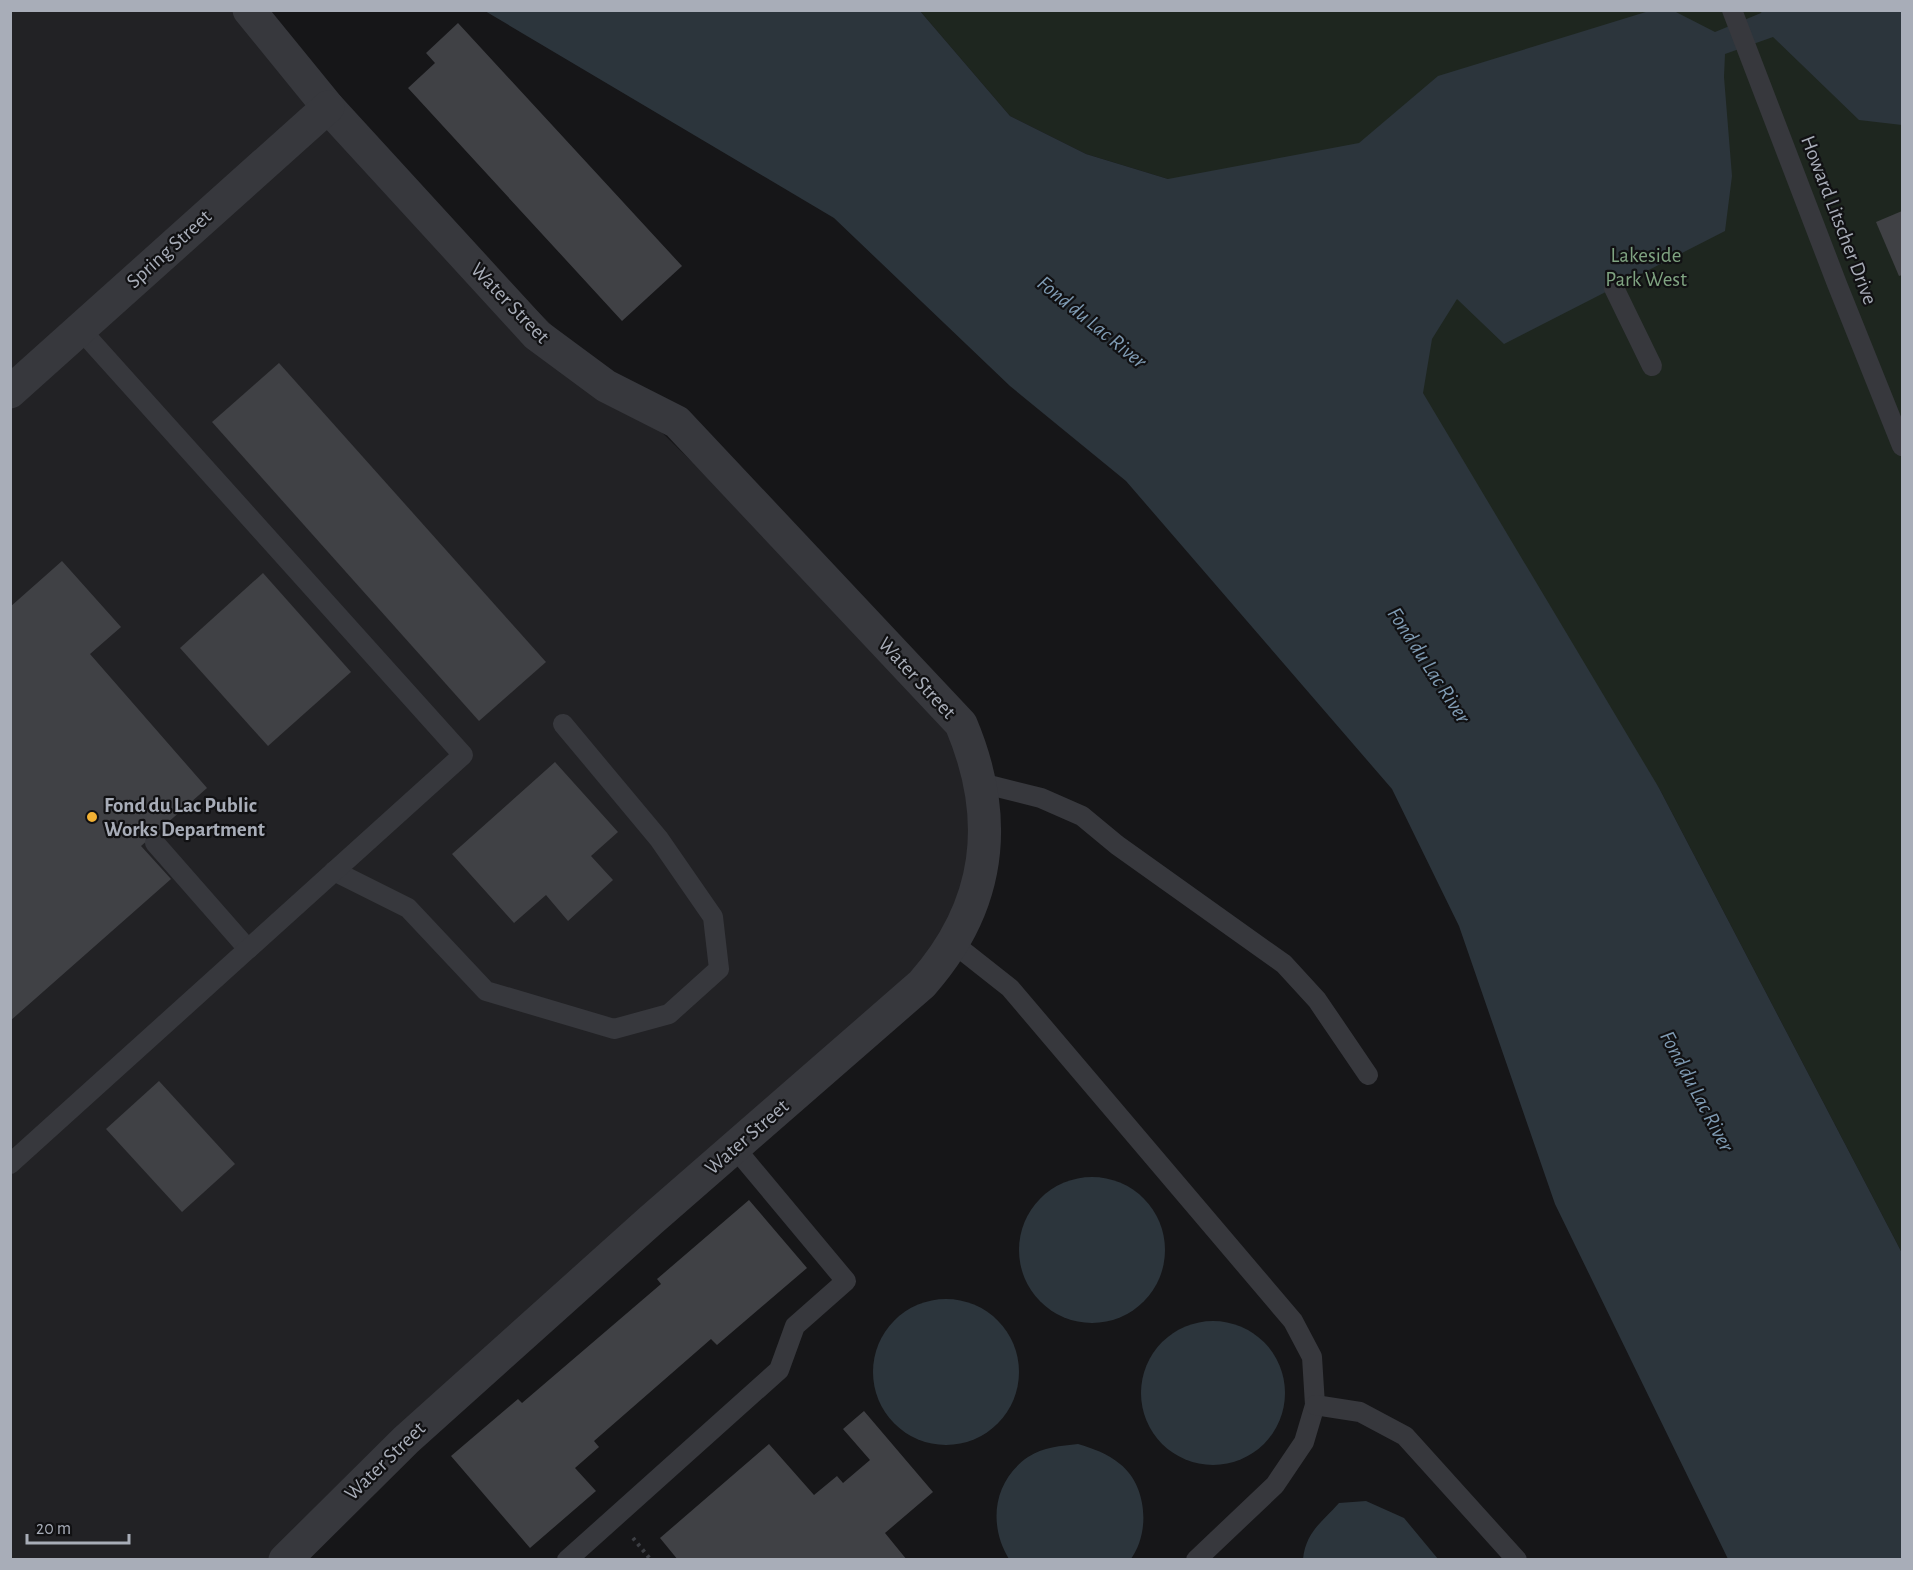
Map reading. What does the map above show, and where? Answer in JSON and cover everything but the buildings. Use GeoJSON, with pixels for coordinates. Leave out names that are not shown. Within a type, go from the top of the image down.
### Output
{"type":"FeatureCollection","features":[{"type":"Feature","properties":{"kind":"street","name":"Water Street"},"geometry":{"type":"LineString","coordinates":[[249,10],[328,106],[537,335],[606,386],[677,422],[961,724],[981,783],[985,823],[984,855],[971,905],[953,943],[935,969],[914,992],[406,1440],[285,1560]]}},
{"type":"Feature","properties":{"kind":"street","name":"Spring Street"},"geometry":{"type":"LineString","coordinates":[[10,392],[328,106]]}},
{"type":"Feature","properties":{"kind":"lane","name":"Howard Litscher Drive"},"geometry":{"type":"LineString","coordinates":[[1733,14],[1837,285],[1902,446]]}},
{"type":"Feature","properties":{"kind":"lane"},"geometry":{"type":"LineString","coordinates":[[1614,288],[1652,366]]}},
{"type":"Feature","properties":{"kind":"lane"},"geometry":{"type":"LineString","coordinates":[[10,1164],[463,755],[80,330]]}},
{"type":"Feature","properties":{"kind":"lane"},"geometry":{"type":"LineString","coordinates":[[334,871],[408,908],[486,991],[614,1029],[669,1014],[719,969],[713,916],[659,839],[563,724]]}},
{"type":"Feature","properties":{"kind":"lane"},"geometry":{"type":"LineString","coordinates":[[981,783],[1041,798],[1082,816],[1117,845],[1284,964],[1317,1000],[1368,1075]]}},
{"type":"Feature","properties":{"kind":"lane"},"geometry":{"type":"LineString","coordinates":[[155,843],[248,950]]}},
{"type":"Feature","properties":{"kind":"lane"},"geometry":{"type":"LineString","coordinates":[[953,943],[1010,988],[1293,1321],[1312,1357],[1315,1405],[1304,1442],[1275,1485],[1202,1558]]}},
{"type":"Feature","properties":{"kind":"lane"},"geometry":{"type":"LineString","coordinates":[[567,1560],[779,1370],[795,1326],[846,1281],[735,1148]]}},
{"type":"Feature","properties":{"kind":"lane"},"geometry":{"type":"LineString","coordinates":[[1315,1405],[1360,1412],[1405,1436],[1517,1560]]}},
{"type":"Feature","properties":{"kind":"shaded area"},"geometry":{"type":"Polygon","coordinates":[[[11,11],[249,11],[328,107],[961,724],[975,761],[963,924],[285,1559],[11,1560],[11,11]]]}},
{"type":"Feature","properties":{"kind":"green space","name":"Lakeside Park West"},"geometry":{"type":"Polygon","coordinates":[[[920,11],[1902,11],[1902,1253],[1659,788],[1168,179],[1086,154],[1010,116],[920,11]]]}},
{"type":"Feature","properties":{"kind":"water","name":"Fond du Lac River"},"geometry":{"type":"Polygon","coordinates":[[[485,11],[920,11],[1010,116],[1086,154],[1168,179],[1359,143],[1438,76],[1649,11],[1674,11],[1715,32],[1762,11],[1902,11],[1902,125],[1859,120],[1773,37],[1725,54],[1724,77],[1732,176],[1725,231],[1504,344],[1457,299],[1432,339],[1423,393],[1659,788],[1902,1253],[1902,1559],[1728,1559],[1555,1204],[1459,926],[1392,789],[1126,481],[1010,386],[834,218],[485,11]]]}},
{"type":"Feature","properties":{"kind":"water"},"geometry":{"type":"Polygon","coordinates":[[[1092,1177],[1120,1183],[1143,1199],[1159,1222],[1165,1250],[1159,1278],[1143,1301],[1120,1317],[1092,1323],[1064,1317],[1041,1301],[1025,1278],[1019,1250],[1025,1222],[1041,1199],[1064,1183],[1092,1177]]]}},
{"type":"Feature","properties":{"kind":"water"},"geometry":{"type":"Polygon","coordinates":[[[946,1299],[974,1304],[998,1320],[1014,1344],[1019,1372],[1014,1400],[998,1424],[974,1440],[946,1445],[918,1440],[894,1424],[878,1400],[873,1372],[878,1344],[894,1320],[918,1304],[946,1299]]]}},
{"type":"Feature","properties":{"kind":"water"},"geometry":{"type":"Polygon","coordinates":[[[1213,1321],[1241,1326],[1264,1342],[1280,1365],[1285,1393],[1280,1421],[1264,1444],[1241,1460],[1213,1465],[1185,1460],[1162,1444],[1146,1421],[1141,1393],[1146,1365],[1162,1342],[1185,1326],[1213,1321]]]}},
{"type":"Feature","properties":{"kind":"water"},"geometry":{"type":"Polygon","coordinates":[[[1078,1444],[1115,1460],[1129,1473],[1136,1484],[1143,1510],[1141,1537],[1137,1549],[1130,1560],[1009,1559],[1002,1546],[997,1518],[997,1504],[1007,1478],[1028,1457],[1040,1451],[1078,1444]]]}},
{"type":"Feature","properties":{"kind":"water"},"geometry":{"type":"Polygon","coordinates":[[[1366,1501],[1404,1518],[1438,1559],[1303,1559],[1311,1535],[1339,1503],[1366,1501]]]}},
{"type":"Feature","properties":{"kind":"place","name":"Fond du Lac Public Works Department"},"geometry":{"type":"Point","coordinates":[92,817]}}]}
